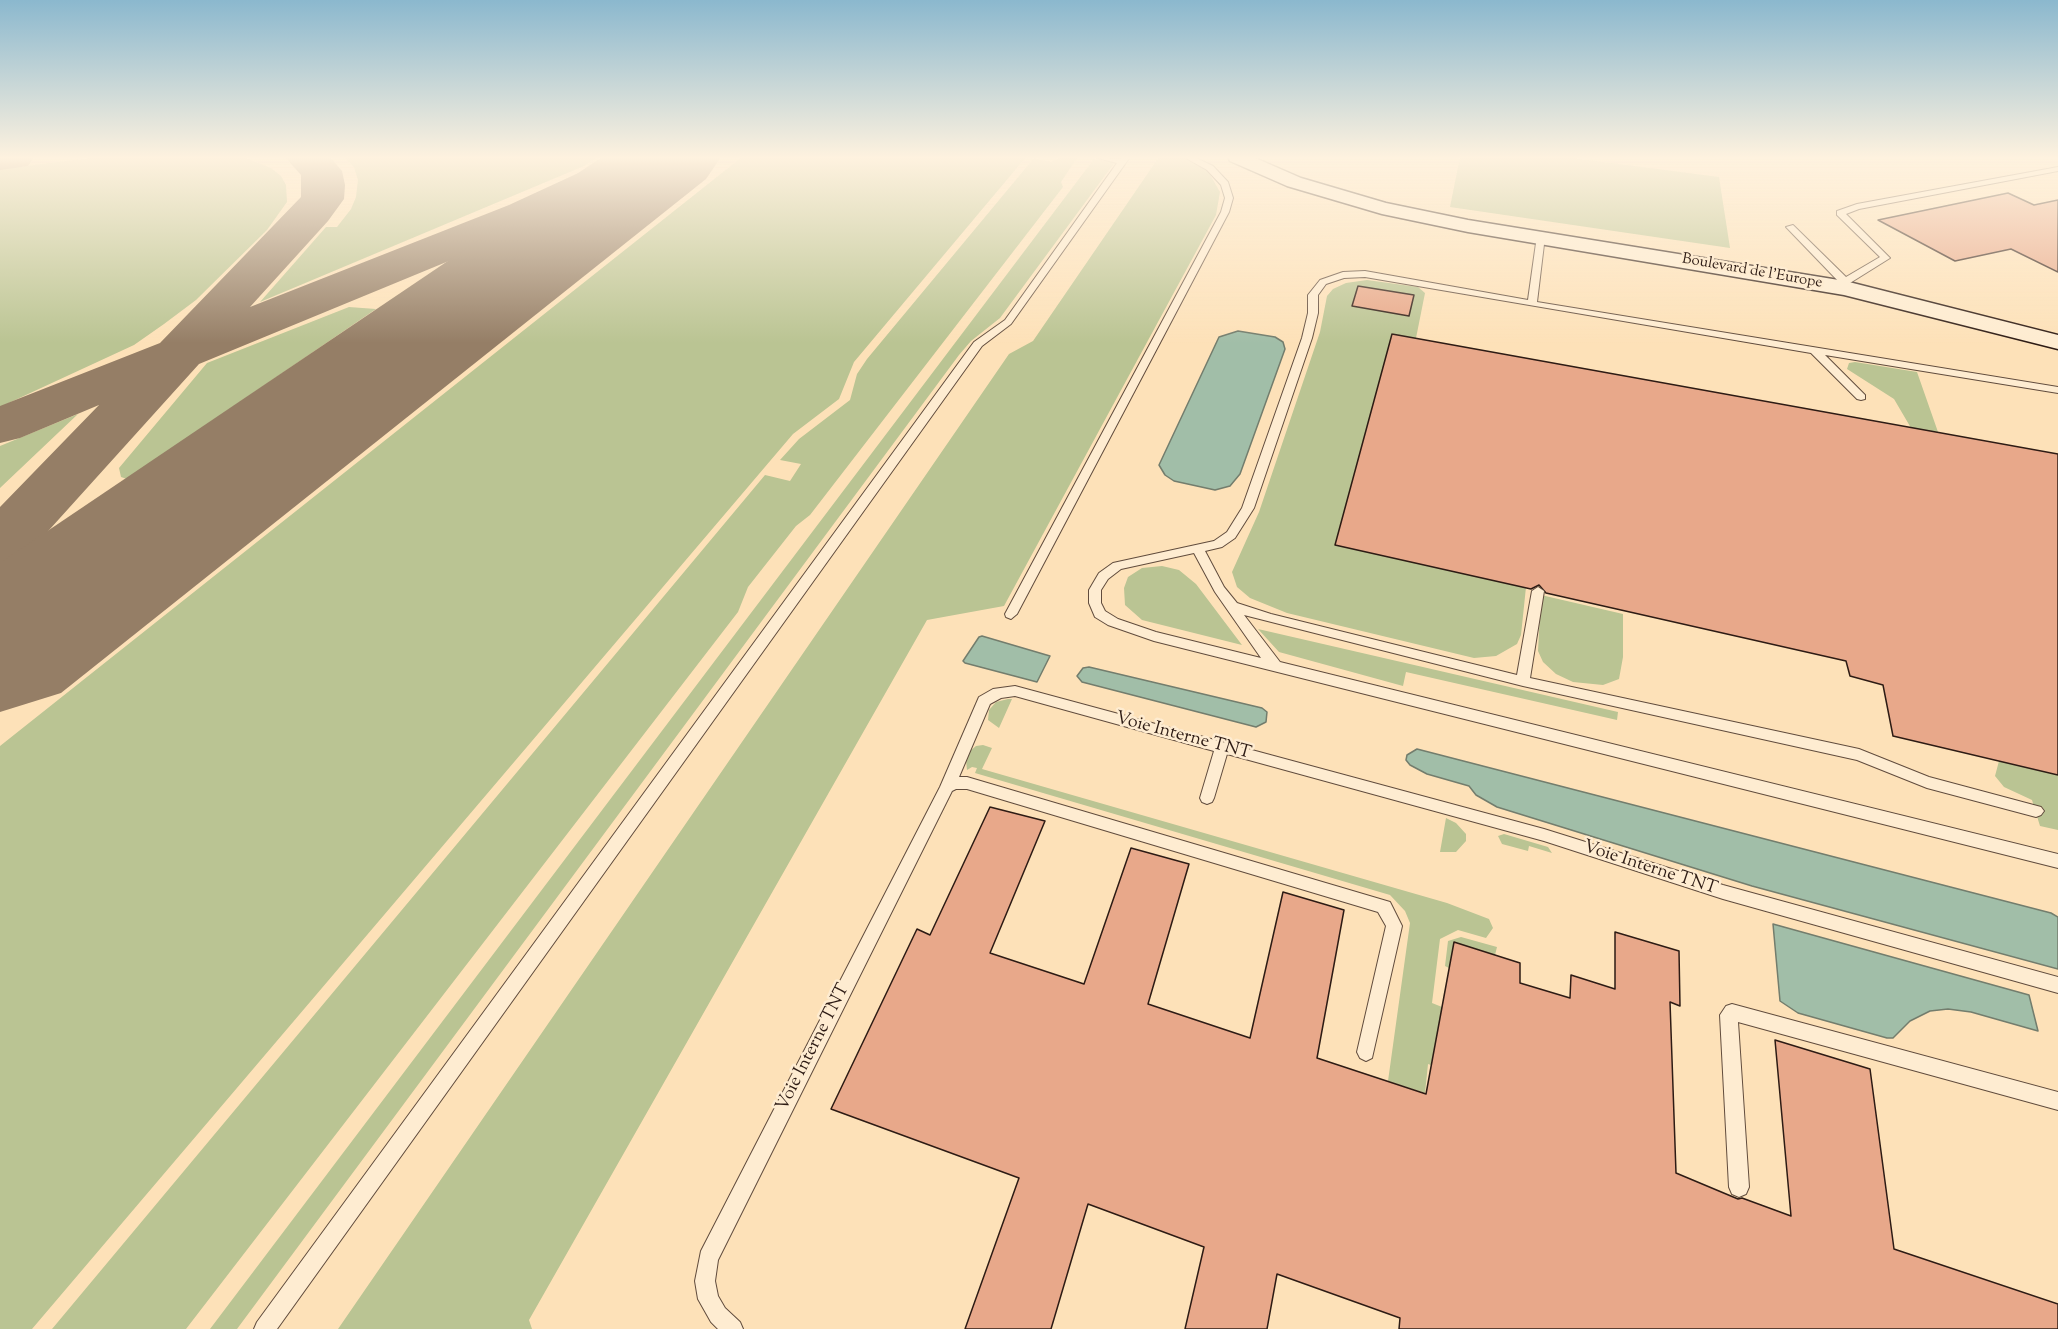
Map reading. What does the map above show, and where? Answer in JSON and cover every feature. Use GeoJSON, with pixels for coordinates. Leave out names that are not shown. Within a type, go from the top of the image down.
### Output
{"type":"FeatureCollection","features":[{"type":"Feature","properties":{"kind":"main road","name":"Boulevard de l'Europe"},"geometry":{"type":"LineString","coordinates":[[1430,219],[1845,285],[2052,338]]}},
{"type":"Feature","properties":{"kind":"lane"},"geometry":{"type":"LineString","coordinates":[[264,1329],[978,344],[1008,322],[1081,219]]}},
{"type":"Feature","properties":{"kind":"lane"},"geometry":{"type":"LineString","coordinates":[[1011,614],[1220,219]]}},
{"type":"Feature","properties":{"kind":"lane"},"geometry":{"type":"LineString","coordinates":[[1790,227],[1845,285],[1886,258],[1846,219]]}},
{"type":"Feature","properties":{"kind":"lane"},"geometry":{"type":"LineString","coordinates":[[1532,304],[1541,236]]}},
{"type":"Feature","properties":{"kind":"lane"},"geometry":{"type":"LineString","coordinates":[[2056,862],[1138,632],[1100,614],[1095,603],[1095,590],[1103,576],[1110,571],[1133,562],[1218,544],[1231,535],[1248,508],[1307,338],[1313,313],[1313,295],[1323,282],[1343,275],[1365,274],[1532,304],[2058,390]]}},
{"type":"Feature","properties":{"kind":"lane"},"geometry":{"type":"LineString","coordinates":[[1815,351],[1861,397]]}},
{"type":"Feature","properties":{"kind":"lane"},"geometry":{"type":"LineString","coordinates":[[1198,549],[1219,589],[1276,667]]}},
{"type":"Feature","properties":{"kind":"lane"},"geometry":{"type":"LineString","coordinates":[[1523,681],[1538,591]]}},
{"type":"Feature","properties":{"kind":"lane"},"geometry":{"type":"LineString","coordinates":[[1232,606],[1269,618],[1523,681],[1859,755],[1927,782],[2036,811]]}},
{"type":"Feature","properties":{"kind":"lane","name":"Voie Interne TNT"},"geometry":{"type":"LineString","coordinates":[[733,1329],[718,1315],[708,1299],[705,1281],[708,1258],[947,787],[984,701],[1007,691],[1544,835],[1723,892],[2058,985]]}},
{"type":"Feature","properties":{"kind":"lane"},"geometry":{"type":"LineString","coordinates":[[1207,798],[1222,748]]}},
{"type":"Feature","properties":{"kind":"lane"},"geometry":{"type":"LineString","coordinates":[[947,787],[953,783],[967,783],[1384,907],[1394,926],[1366,1052]]}},
{"type":"Feature","properties":{"kind":"lane"},"geometry":{"type":"LineString","coordinates":[[1739,1187],[1729,1015],[1732,1012],[2058,1101]]}},
{"type":"Feature","properties":{"kind":"shaded area"},"geometry":{"type":"Polygon","coordinates":[[[0,219],[275,219],[267,230],[196,300],[134,345],[0,407],[0,219]]]}},
{"type":"Feature","properties":{"kind":"shaded area"},"geometry":{"type":"Polygon","coordinates":[[[343,219],[458,219],[260,302],[326,227],[337,227],[343,219]]]}},
{"type":"Feature","properties":{"kind":"shaded area"},"geometry":{"type":"Polygon","coordinates":[[[664,219],[974,219],[854,362],[839,399],[793,434],[32,1329],[0,1329],[0,746],[664,219]]]}},
{"type":"Feature","properties":{"kind":"shaded area"},"geometry":{"type":"Polygon","coordinates":[[[983,219],[1038,219],[810,515],[796,526],[748,587],[738,612],[186,1329],[52,1329],[765,475],[790,481],[801,464],[780,460],[799,439],[850,400],[857,374],[983,219]]]}},
{"type":"Feature","properties":{"kind":"shaded area"},"geometry":{"type":"Polygon","coordinates":[[[1049,219],[1073,219],[1000,318],[971,341],[959,355],[237,1329],[210,1329],[1049,219]]]}},
{"type":"Feature","properties":{"kind":"shaded area"},"geometry":{"type":"Polygon","coordinates":[[[1117,219],[1214,219],[1004,606],[927,620],[529,1320],[532,1329],[338,1329],[1009,354],[1033,341],[1117,219]]]}},
{"type":"Feature","properties":{"kind":"shaded area"},"geometry":{"type":"Polygon","coordinates":[[[1532,219],[1726,219],[1730,248],[1532,219]]]}},
{"type":"Feature","properties":{"kind":"shaded area"},"geometry":{"type":"Polygon","coordinates":[[[1367,280],[1418,287],[1425,293],[1416,338],[1392,335],[1335,545],[1526,587],[1521,635],[1517,644],[1496,656],[1474,658],[1287,613],[1250,598],[1237,587],[1232,572],[1259,512],[1320,332],[1327,296],[1333,289],[1346,283],[1367,280]],[[1358,286],[1409,316],[1414,295],[1358,286]]]}},
{"type":"Feature","properties":{"kind":"shaded area"},"geometry":{"type":"Polygon","coordinates":[[[349,307],[376,309],[127,479],[121,477],[119,468],[207,363],[349,307]]]}},
{"type":"Feature","properties":{"kind":"shaded area"},"geometry":{"type":"Polygon","coordinates":[[[1238,331],[1275,337],[1283,342],[1285,349],[1240,474],[1230,486],[1215,490],[1174,481],[1165,475],[1159,465],[1219,337],[1238,331]]]}},
{"type":"Feature","properties":{"kind":"shaded area"},"geometry":{"type":"Polygon","coordinates":[[[1849,363],[1917,372],[1938,432],[1911,428],[1894,399],[1847,369],[1849,363]]]}},
{"type":"Feature","properties":{"kind":"shaded area"},"geometry":{"type":"Polygon","coordinates":[[[78,414],[0,488],[0,446],[78,414]]]}},
{"type":"Feature","properties":{"kind":"shaded area"},"geometry":{"type":"Polygon","coordinates":[[[1162,566],[1179,570],[1196,584],[1242,645],[1142,620],[1125,605],[1124,588],[1128,577],[1142,568],[1162,566]]]}},
{"type":"Feature","properties":{"kind":"shaded area"},"geometry":{"type":"Polygon","coordinates":[[[1541,595],[1623,614],[1623,657],[1619,679],[1603,685],[1573,682],[1556,674],[1543,662],[1538,651],[1541,595]]]}},
{"type":"Feature","properties":{"kind":"shaded area"},"geometry":{"type":"Polygon","coordinates":[[[1258,629],[1618,712],[1617,720],[1406,672],[1403,686],[1279,652],[1258,629]]]}},
{"type":"Feature","properties":{"kind":"shaded area"},"geometry":{"type":"Polygon","coordinates":[[[982,636],[1050,656],[1037,682],[965,663],[963,661],[982,636]]]}},
{"type":"Feature","properties":{"kind":"shaded area"},"geometry":{"type":"Polygon","coordinates":[[[1089,667],[1262,708],[1267,712],[1266,722],[1256,727],[1082,682],[1077,676],[1083,668],[1089,667]]]}},
{"type":"Feature","properties":{"kind":"shaded area"},"geometry":{"type":"Polygon","coordinates":[[[1012,699],[999,728],[988,720],[989,710],[996,702],[1012,699]]]}},
{"type":"Feature","properties":{"kind":"shaded area"},"geometry":{"type":"Polygon","coordinates":[[[983,745],[992,748],[982,769],[1447,903],[1489,919],[1493,928],[1486,938],[1458,930],[1440,939],[1432,1003],[1442,1007],[1431,1065],[1428,1064],[1425,1093],[1388,1081],[1410,923],[1405,911],[1390,895],[975,773],[977,768],[972,767],[967,770],[966,760],[970,751],[976,746],[983,745]]]}},
{"type":"Feature","properties":{"kind":"shaded area"},"geometry":{"type":"Polygon","coordinates":[[[1417,749],[2051,913],[2058,917],[2058,969],[1752,886],[1497,807],[1476,795],[1469,786],[1427,774],[1410,765],[1406,760],[1407,755],[1417,749]]]}},
{"type":"Feature","properties":{"kind":"shaded area"},"geometry":{"type":"Polygon","coordinates":[[[1999,761],[2058,775],[2058,830],[2040,826],[2032,800],[2004,787],[1995,776],[1999,761]]]}},
{"type":"Feature","properties":{"kind":"shaded area"},"geometry":{"type":"Polygon","coordinates":[[[1446,818],[1456,823],[1466,834],[1466,841],[1456,852],[1440,852],[1446,818]]]}},
{"type":"Feature","properties":{"kind":"shaded area"},"geometry":{"type":"Polygon","coordinates":[[[1504,834],[1548,847],[1552,853],[1529,846],[1528,851],[1502,844],[1498,836],[1504,834]]]}},
{"type":"Feature","properties":{"kind":"shaded area"},"geometry":{"type":"Polygon","coordinates":[[[1773,924],[2029,995],[2038,1031],[1971,1012],[1948,1009],[1930,1011],[1910,1021],[1893,1038],[1887,1038],[1798,1013],[1780,1001],[1773,924]]]}},
{"type":"Feature","properties":{"kind":"shaded area"},"geometry":{"type":"Polygon","coordinates":[[[1461,937],[1497,947],[1495,955],[1454,942],[1449,968],[1445,966],[1448,941],[1461,937]]]}},
{"type":"Feature","properties":{"kind":"building"},"geometry":{"type":"Polygon","coordinates":[[[2058,219],[2058,272],[2011,249],[1955,261],[1878,220],[2058,219]]]}},
{"type":"Feature","properties":{"kind":"building"},"geometry":{"type":"Polygon","coordinates":[[[1358,286],[1414,295],[1409,316],[1352,306],[1358,286]]]}},
{"type":"Feature","properties":{"kind":"building"},"geometry":{"type":"Polygon","coordinates":[[[1392,334],[2058,454],[2058,775],[1893,736],[1883,685],[1850,676],[1846,661],[1546,593],[1539,585],[1531,589],[1335,545],[1392,334]]]}},
{"type":"Feature","properties":{"kind":"building"},"geometry":{"type":"Polygon","coordinates":[[[990,807],[1045,821],[990,953],[1084,984],[1131,848],[1189,864],[1148,1004],[1250,1038],[1283,892],[1344,910],[1317,1058],[1426,1094],[1454,942],[1520,963],[1520,983],[1570,998],[1571,975],[1615,989],[1615,932],[1679,951],[1680,1006],[1670,1002],[1676,1173],[1738,1199],[1742,1198],[1791,1216],[1775,1040],[1870,1069],[1894,1249],[2058,1304],[2058,1329],[1399,1329],[1400,1318],[1277,1274],[1267,1329],[1185,1329],[1204,1247],[1088,1204],[1051,1329],[965,1329],[1019,1178],[831,1109],[917,929],[930,935],[990,807]]]}},
{"type":"Feature","properties":{"kind":"taxiway"},"geometry":{"type":"LineString","coordinates":[[179,354],[305,219]]}},
{"type":"Feature","properties":{"kind":"taxiway"},"geometry":{"type":"LineString","coordinates":[[179,354],[513,219]]}},
{"type":"Feature","properties":{"kind":"taxiway"},"geometry":{"type":"LineString","coordinates":[[0,426],[179,354]]}},
{"type":"Feature","properties":{"kind":"taxiway"},"geometry":{"type":"LineString","coordinates":[[0,545],[179,354]]}},
{"type":"Feature","properties":{"kind":"runway"},"geometry":{"type":"LineString","coordinates":[[0,649],[586,219]]}}]}
